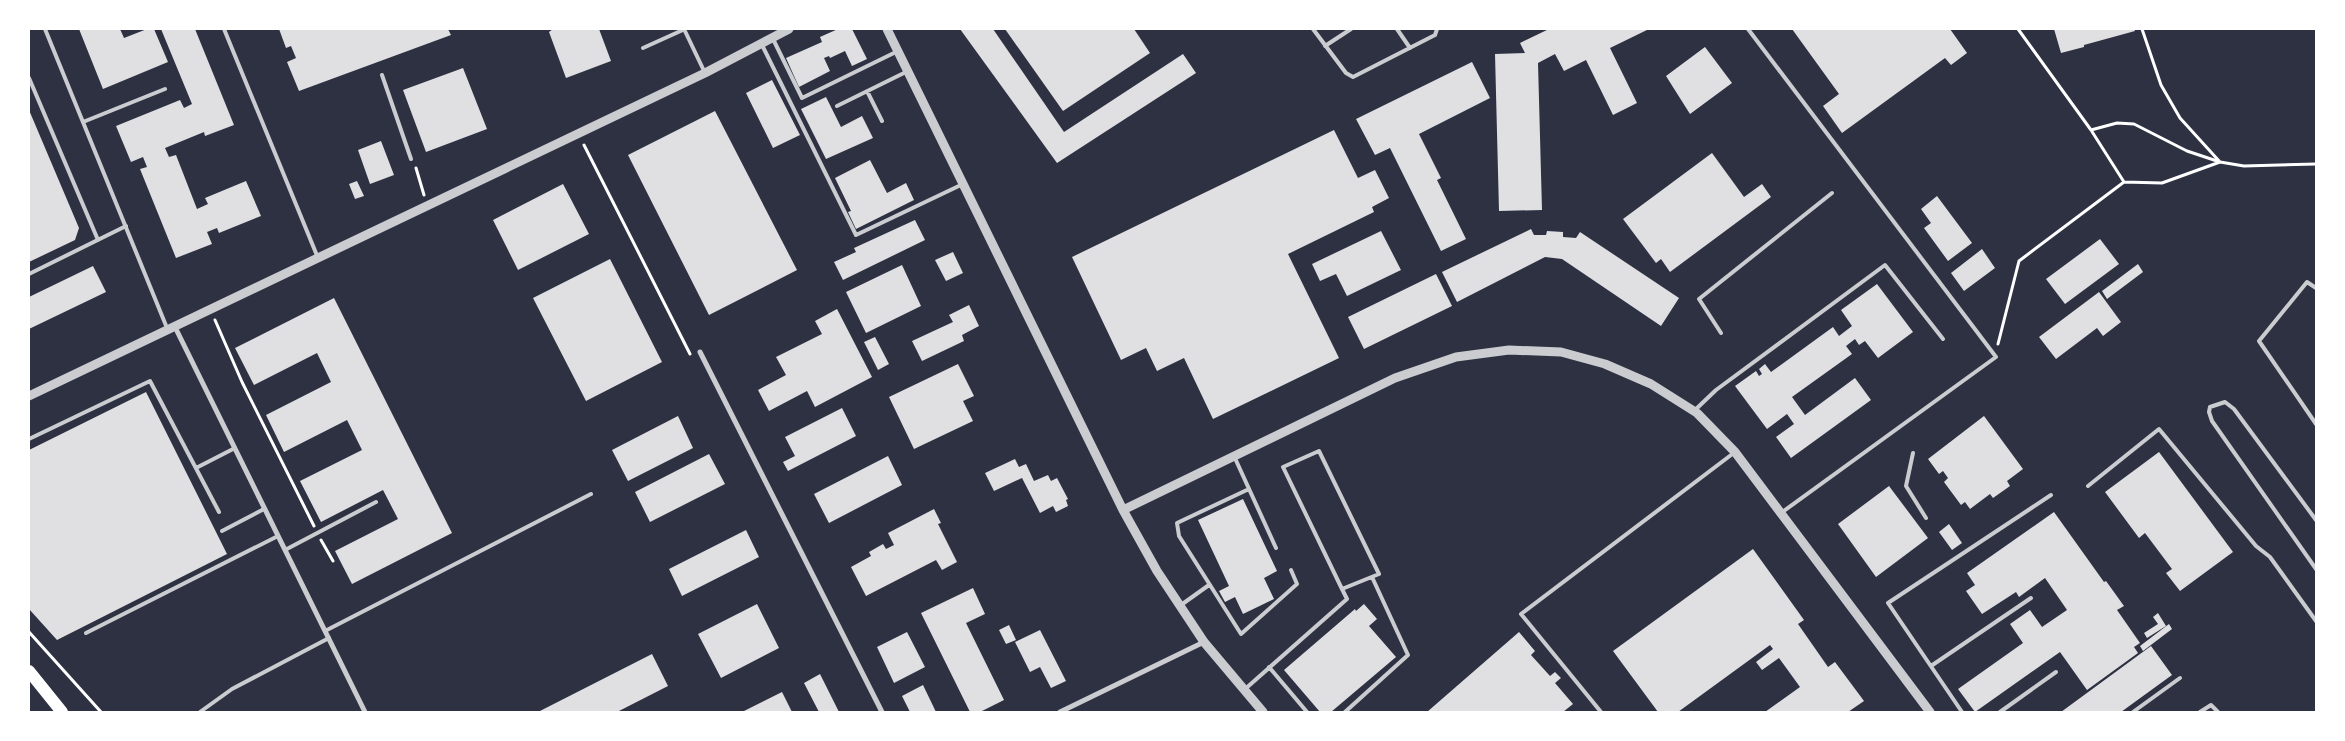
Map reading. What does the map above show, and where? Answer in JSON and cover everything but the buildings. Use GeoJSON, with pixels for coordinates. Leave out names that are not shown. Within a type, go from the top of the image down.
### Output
{"type":"FeatureCollection","features":[{"type":"Feature","properties":{"kind":"main road"},"geometry":{"type":"LineString","coordinates":[[29,671],[62,712]]}},
{"type":"Feature","properties":{"kind":"main road"},"geometry":{"type":"LineString","coordinates":[[29,682],[54,702]]}},
{"type":"Feature","properties":{"kind":"street"},"geometry":{"type":"LineString","coordinates":[[29,396],[705,73],[789,29]]}},
{"type":"Feature","properties":{"kind":"street"},"geometry":{"type":"LineString","coordinates":[[887,29],[1123,510],[1157,571],[1204,642],[1263,712]]}},
{"type":"Feature","properties":{"kind":"street"},"geometry":{"type":"LineString","coordinates":[[172,329],[235,448],[365,712]]}},
{"type":"Feature","properties":{"kind":"street"},"geometry":{"type":"LineString","coordinates":[[1123,510],[1395,378],[1456,357],[1509,350],[1561,352],[1605,364],[1651,384],[1694,412],[1736,452],[1930,712]]}},
{"type":"Feature","properties":{"kind":"street"},"geometry":{"type":"LineString","coordinates":[[700,352],[882,712]]}},
{"type":"Feature","properties":{"kind":"street"},"geometry":{"type":"LineString","coordinates":[[1060,712],[1204,642]]}},
{"type":"Feature","properties":{"kind":"lane"},"geometry":{"type":"LineString","coordinates":[[45,29],[126,226],[172,329]]}},
{"type":"Feature","properties":{"kind":"lane"},"geometry":{"type":"LineString","coordinates":[[224,29],[318,258]]}},
{"type":"Feature","properties":{"kind":"lane"},"geometry":{"type":"LineString","coordinates":[[642,48],[684,29],[705,73]]}},
{"type":"Feature","properties":{"kind":"lane"},"geometry":{"type":"LineString","coordinates":[[1313,29],[1346,73],[1354,77],[1435,36],[1437,29]]}},
{"type":"Feature","properties":{"kind":"lane"},"geometry":{"type":"LineString","coordinates":[[1326,46],[1351,29]]}},
{"type":"Feature","properties":{"kind":"lane"},"geometry":{"type":"LineString","coordinates":[[1397,29],[1410,48]]}},
{"type":"Feature","properties":{"kind":"lane"},"geometry":{"type":"LineString","coordinates":[[1748,29],[1996,357],[1781,513]]}},
{"type":"Feature","properties":{"kind":"lane"},"geometry":{"type":"LineString","coordinates":[[772,37],[802,98],[898,51]]}},
{"type":"Feature","properties":{"kind":"lane"},"geometry":{"type":"LineString","coordinates":[[761,43],[856,235],[963,184]]}},
{"type":"Feature","properties":{"kind":"lane"},"geometry":{"type":"LineString","coordinates":[[837,106],[908,71]]}},
{"type":"Feature","properties":{"kind":"lane"},"geometry":{"type":"LineString","coordinates":[[382,75],[411,159]]}},
{"type":"Feature","properties":{"kind":"lane"},"geometry":{"type":"LineString","coordinates":[[29,78],[98,240]]}},
{"type":"Feature","properties":{"kind":"lane"},"geometry":{"type":"LineString","coordinates":[[84,122],[165,89]]}},
{"type":"Feature","properties":{"kind":"lane"},"geometry":{"type":"LineString","coordinates":[[867,91],[882,121]]}},
{"type":"Feature","properties":{"kind":"lane"},"geometry":{"type":"LineString","coordinates":[[1721,333],[1698,299],[1832,193]]}},
{"type":"Feature","properties":{"kind":"lane"},"geometry":{"type":"LineString","coordinates":[[29,274],[126,226]]}},
{"type":"Feature","properties":{"kind":"lane"},"geometry":{"type":"LineString","coordinates":[[1694,412],[1716,390],[1885,264],[1943,339]]}},
{"type":"Feature","properties":{"kind":"lane"},"geometry":{"type":"LineString","coordinates":[[2316,288],[2307,282],[2303,285],[2259,341],[2316,424]]}},
{"type":"Feature","properties":{"kind":"lane"},"geometry":{"type":"LineString","coordinates":[[29,439],[150,381],[219,512]]}},
{"type":"Feature","properties":{"kind":"lane"},"geometry":{"type":"LineString","coordinates":[[2316,520],[2234,409],[2225,402],[2210,407],[2212,421],[2316,569]]}},
{"type":"Feature","properties":{"kind":"lane"},"geometry":{"type":"LineString","coordinates":[[2088,486],[2159,429],[2256,546],[2270,557],[2316,621]]}},
{"type":"Feature","properties":{"kind":"lane"},"geometry":{"type":"LineString","coordinates":[[196,468],[235,448]]}},
{"type":"Feature","properties":{"kind":"lane"},"geometry":{"type":"LineString","coordinates":[[1244,690],[1347,599],[1342,589],[1283,467],[1319,451],[1378,574],[1342,589]]}},
{"type":"Feature","properties":{"kind":"lane"},"geometry":{"type":"LineString","coordinates":[[1601,712],[1521,614],[1736,452]]}},
{"type":"Feature","properties":{"kind":"lane"},"geometry":{"type":"LineString","coordinates":[[1913,453],[1906,486],[1926,518]]}},
{"type":"Feature","properties":{"kind":"lane"},"geometry":{"type":"LineString","coordinates":[[1234,456],[1276,548]]}},
{"type":"Feature","properties":{"kind":"lane"},"geometry":{"type":"LineString","coordinates":[[1249,489],[1177,523],[1179,536],[1241,634],[1297,584],[1291,570]]}},
{"type":"Feature","properties":{"kind":"lane"},"geometry":{"type":"LineString","coordinates":[[325,631],[591,494]]}},
{"type":"Feature","properties":{"kind":"lane"},"geometry":{"type":"LineString","coordinates":[[1962,712],[1888,603],[2050,495]]}},
{"type":"Feature","properties":{"kind":"lane"},"geometry":{"type":"LineString","coordinates":[[285,550],[376,502]]}},
{"type":"Feature","properties":{"kind":"lane"},"geometry":{"type":"LineString","coordinates":[[222,531],[264,508]]}},
{"type":"Feature","properties":{"kind":"lane"},"geometry":{"type":"LineString","coordinates":[[86,633],[278,536]]}},
{"type":"Feature","properties":{"kind":"lane"},"geometry":{"type":"LineString","coordinates":[[1345,712],[1408,655],[1372,577]]}},
{"type":"Feature","properties":{"kind":"lane"},"geometry":{"type":"LineString","coordinates":[[1180,606],[1209,585]]}},
{"type":"Feature","properties":{"kind":"lane"},"geometry":{"type":"LineString","coordinates":[[1931,666],[2031,598]]}},
{"type":"Feature","properties":{"kind":"lane"},"geometry":{"type":"LineString","coordinates":[[200,712],[232,689],[328,638]]}},
{"type":"Feature","properties":{"kind":"lane"},"geometry":{"type":"LineString","coordinates":[[1269,667],[1307,712]]}},
{"type":"Feature","properties":{"kind":"lane"},"geometry":{"type":"LineString","coordinates":[[2000,712],[2056,672]]}},
{"type":"Feature","properties":{"kind":"lane"},"geometry":{"type":"LineString","coordinates":[[2133,712],[2180,678]]}},
{"type":"Feature","properties":{"kind":"lane"},"geometry":{"type":"LineString","coordinates":[[2200,712],[2212,705],[2218,712]]}},
{"type":"Feature","properties":{"kind":"path"},"geometry":{"type":"LineString","coordinates":[[2018,29],[2091,130],[2124,182]]}},
{"type":"Feature","properties":{"kind":"path"},"geometry":{"type":"LineString","coordinates":[[2142,29],[2161,84],[2180,118],[2220,162]]}},
{"type":"Feature","properties":{"kind":"path"},"geometry":{"type":"LineString","coordinates":[[2091,130],[2117,123],[2134,124],[2187,151],[2220,162],[2244,166],[2316,164]]}},
{"type":"Feature","properties":{"kind":"path"},"geometry":{"type":"LineString","coordinates":[[578,133],[691,357],[700,352]]}},
{"type":"Feature","properties":{"kind":"path"},"geometry":{"type":"LineString","coordinates":[[411,159],[428,205]]}},
{"type":"Feature","properties":{"kind":"path"},"geometry":{"type":"LineString","coordinates":[[1996,357],[2018,261],[2124,182],[2162,183],[2220,162]]}},
{"type":"Feature","properties":{"kind":"path"},"geometry":{"type":"LineString","coordinates":[[211,310],[242,382],[333,561]]}},
{"type":"Feature","properties":{"kind":"path"},"geometry":{"type":"LineString","coordinates":[[29,632],[101,712]]}}]}
